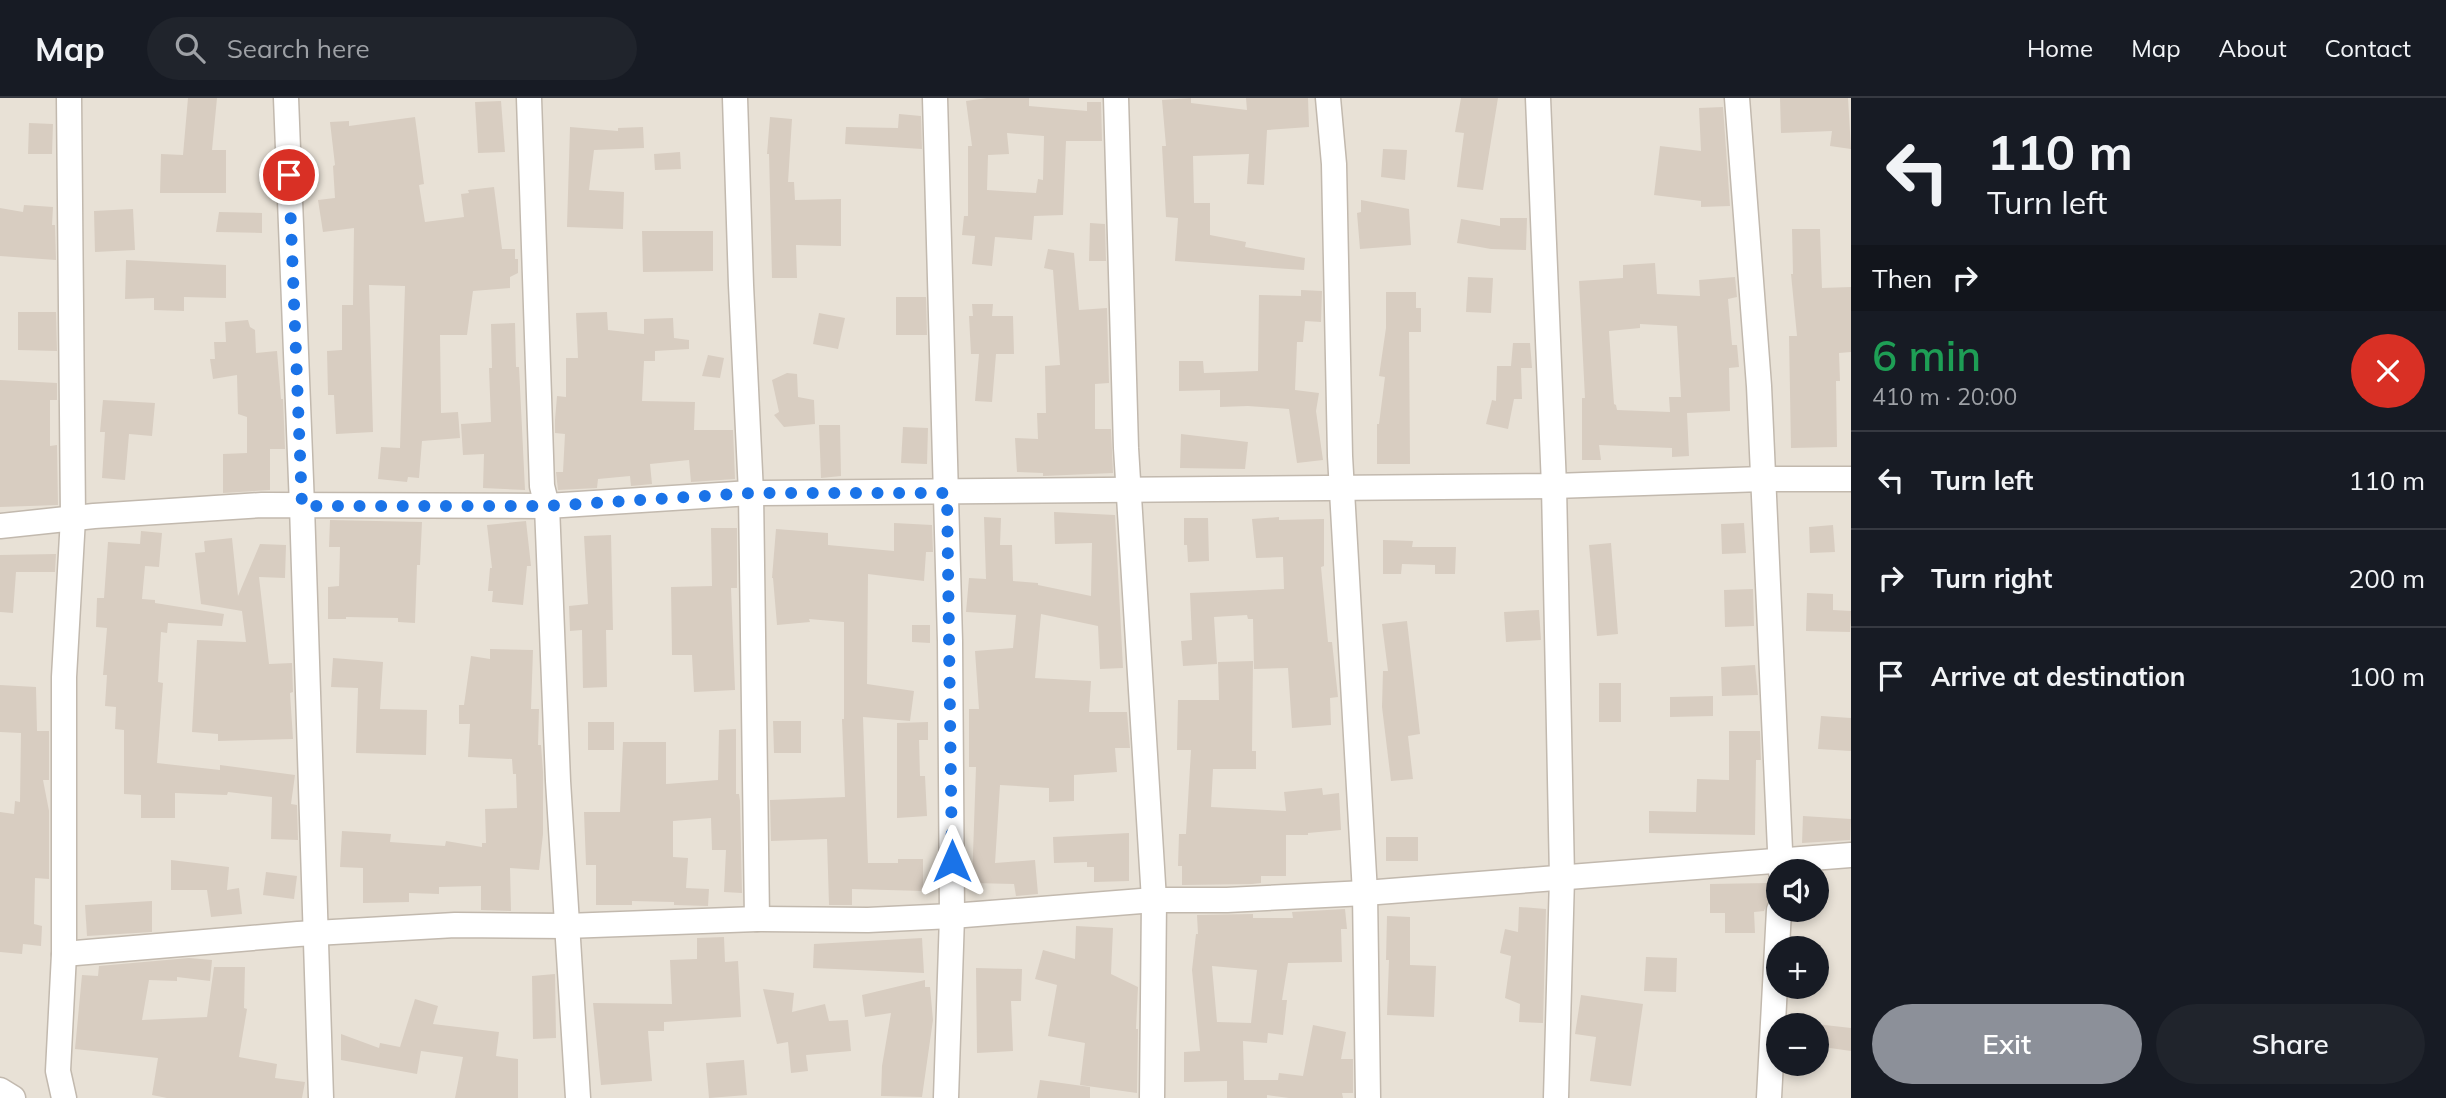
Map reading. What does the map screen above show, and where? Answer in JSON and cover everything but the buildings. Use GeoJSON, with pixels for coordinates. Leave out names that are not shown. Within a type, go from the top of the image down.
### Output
{"type":"FeatureCollection","features":[{"type":"Feature","properties":{"kind":"street"},"geometry":{"type":"LineString","coordinates":[[64,1098],[58,1071],[64,954],[64,677],[73,518],[69,98]]}},
{"type":"Feature","properties":{"kind":"street"},"geometry":{"type":"LineString","coordinates":[[286,98],[321,1098]]}},
{"type":"Feature","properties":{"kind":"street"},"geometry":{"type":"LineString","coordinates":[[529,98],[542,486],[547,506],[566,926],[578,1098]]}},
{"type":"Feature","properties":{"kind":"street"},"geometry":{"type":"LineString","coordinates":[[735,98],[741,299],[751,493],[757,919]]}},
{"type":"Feature","properties":{"kind":"street"},"geometry":{"type":"LineString","coordinates":[[934,98],[947,493],[952,916],[946,1098]]}},
{"type":"Feature","properties":{"kind":"street"},"geometry":{"type":"LineString","coordinates":[[1116,98],[1129,489],[1154,900],[1152,1098]]}},
{"type":"Feature","properties":{"kind":"street"},"geometry":{"type":"LineString","coordinates":[[1328,98],[1334,164],[1342,486],[1365,892],[1368,1098]]}},
{"type":"Feature","properties":{"kind":"street"},"geometry":{"type":"LineString","coordinates":[[1538,98],[1554,486],[1562,877],[1556,1098]]}},
{"type":"Feature","properties":{"kind":"street"},"geometry":{"type":"LineString","coordinates":[[1737,98],[1759,386],[1781,859]]}},
{"type":"Feature","properties":{"kind":"street"},"geometry":{"type":"LineString","coordinates":[[0,526],[73,518],[262,505],[547,506],[751,493],[1554,486],[1851,479]]}},
{"type":"Feature","properties":{"kind":"street"},"geometry":{"type":"LineString","coordinates":[[1828,859],[1851,855]]}},
{"type":"Feature","properties":{"kind":"street"},"geometry":{"type":"LineString","coordinates":[[64,954],[455,925],[566,926],[757,919],[867,920],[1154,900],[1227,900],[1562,877],[1766,868]]}},
{"type":"Feature","properties":{"kind":"street"},"geometry":{"type":"LineString","coordinates":[[1769,1098],[1778,922]]}},
{"type":"Feature","properties":{"kind":"street"},"geometry":{"type":"LineString","coordinates":[[0,1090],[13,1098]]}},
{"type":"Feature","properties":{"kind":"shaded area"},"geometry":{"type":"Polygon","coordinates":[[[0,98],[1851,98],[1851,1098],[0,1098],[0,98]]]}},
{"type":"Feature","properties":{"kind":"route"},"geometry":{"type":"LineString","coordinates":[[289,175],[302,506],[547,506],[751,493],[947,493],[952,861]]}}]}
